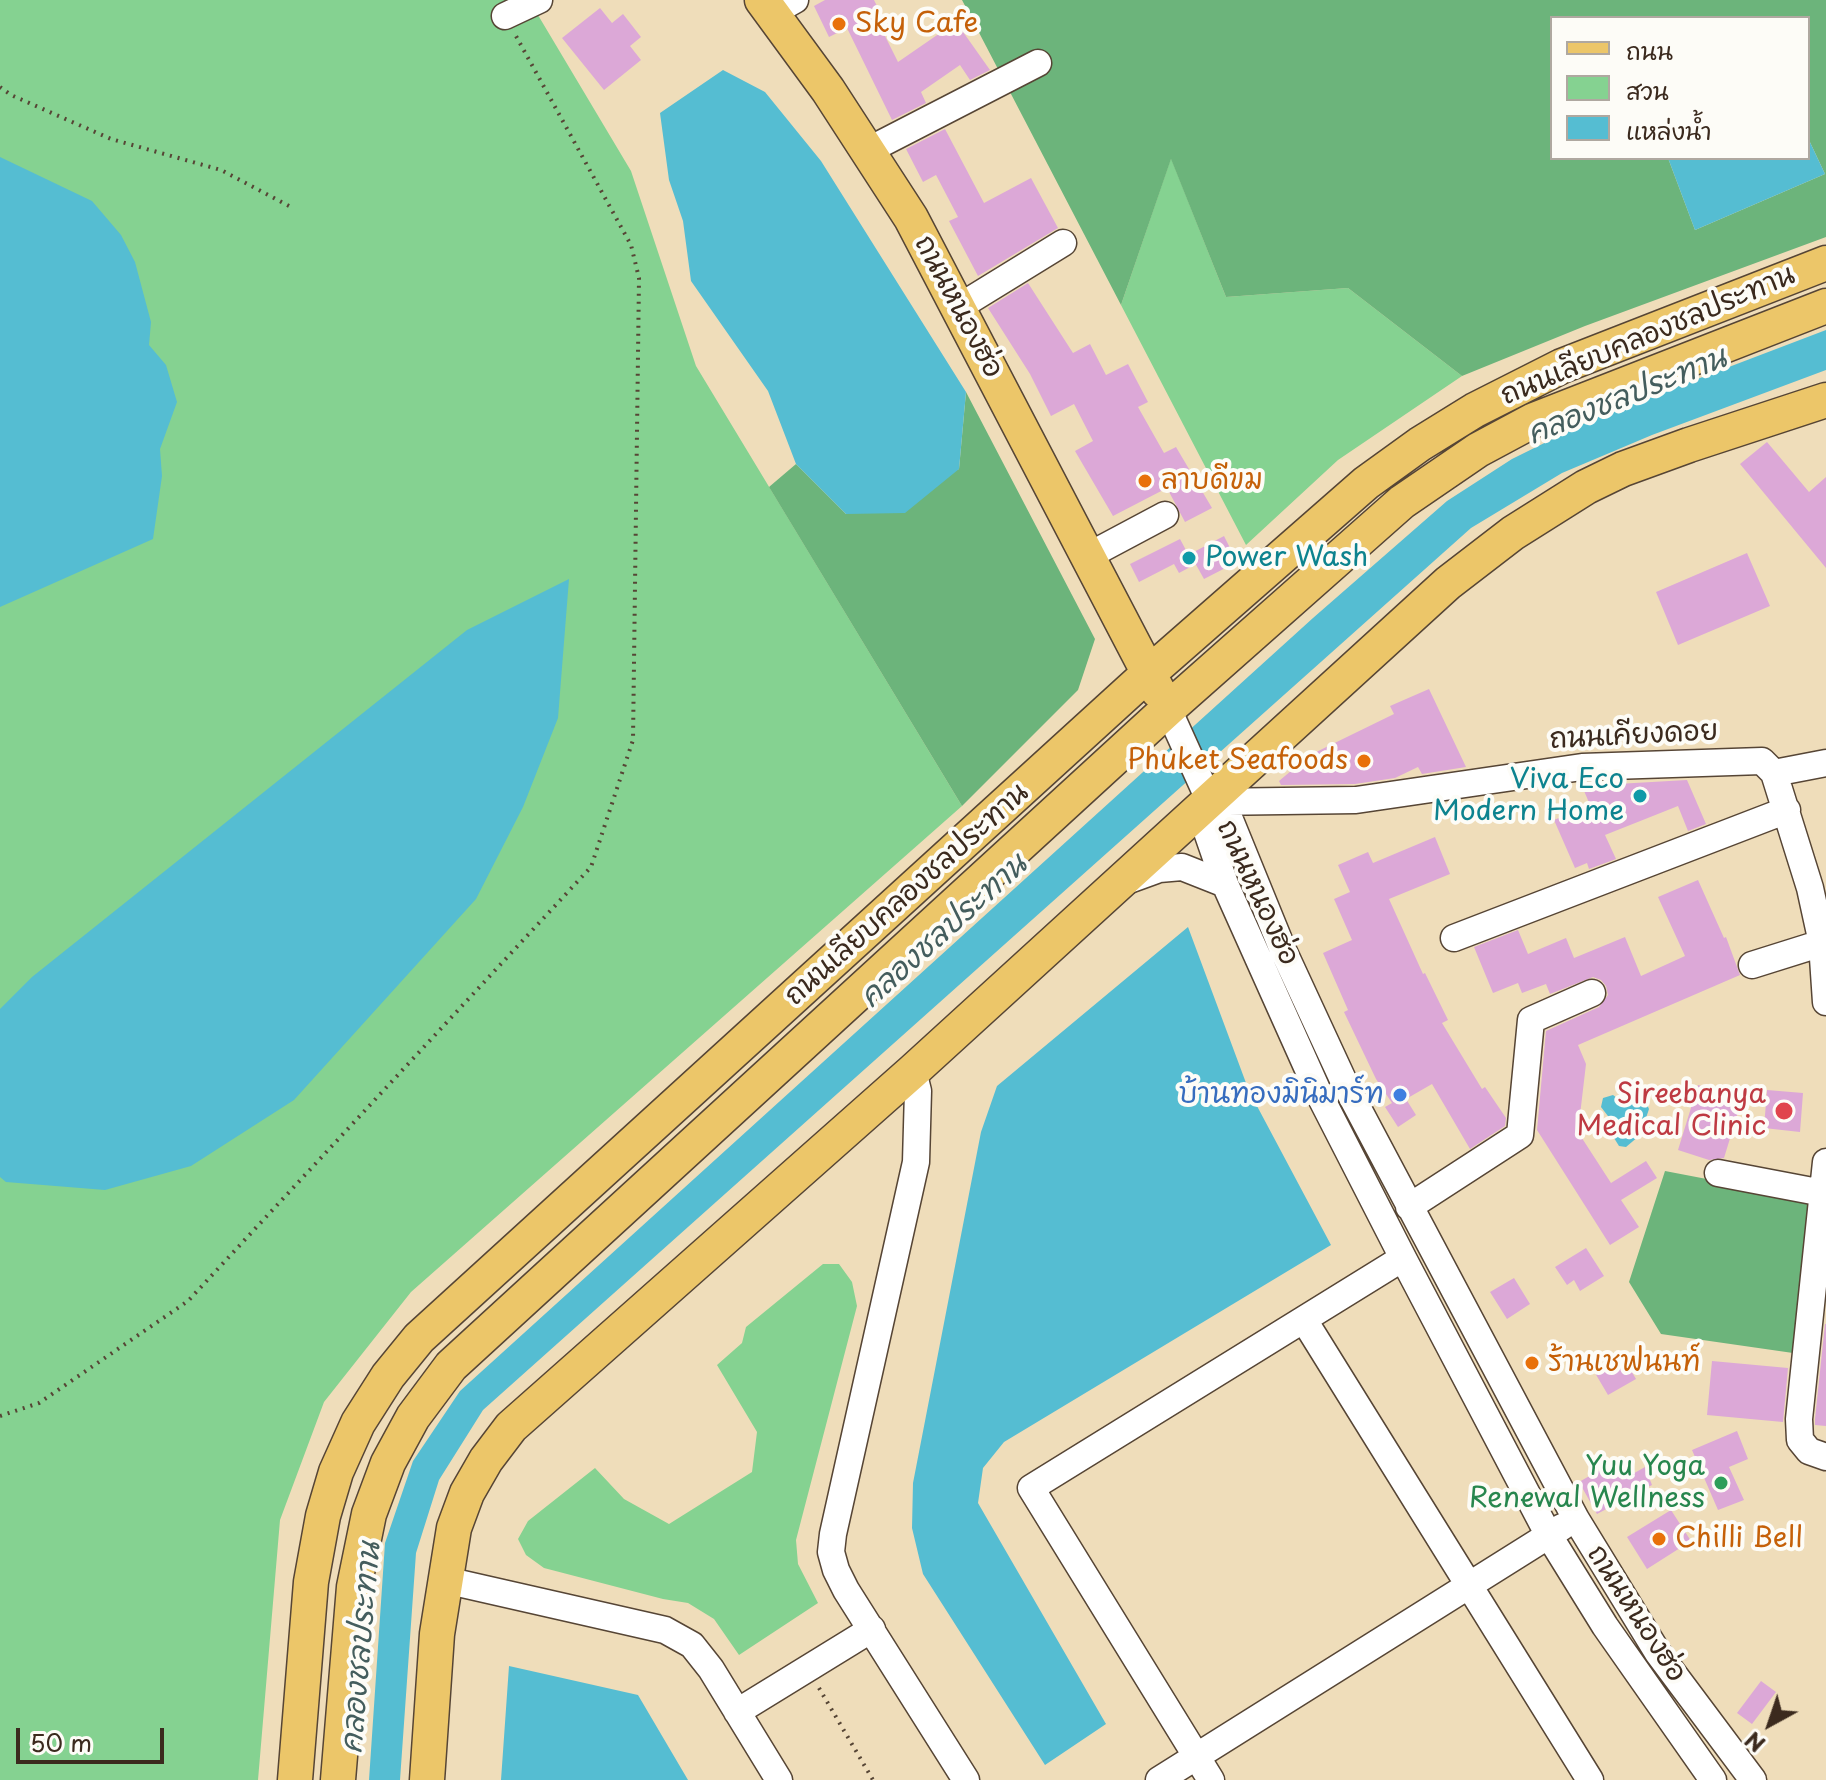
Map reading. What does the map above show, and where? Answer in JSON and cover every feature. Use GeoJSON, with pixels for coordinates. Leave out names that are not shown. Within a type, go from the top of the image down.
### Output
{"type":"FeatureCollection","features":[{"type":"Feature","properties":{"kind":"main road","name":"ถนนหนองฮ่อ"},"geometry":{"type":"LineString","coordinates":[[776,4],[911,218],[1168,709]]}},
{"type":"Feature","properties":{"kind":"main road","name":"ถนนเลียบคลองชลประทาน"},"geometry":{"type":"LineString","coordinates":[[295,1780],[311,1582],[323,1516],[336,1472],[358,1423],[388,1376],[419,1338],[1148,674],[1366,483],[1475,410],[1562,366],[1826,263]]}},
{"type":"Feature","properties":{"kind":"main road","name":"ถนนเลียบคลองชลประทาน"},"geometry":{"type":"LineString","coordinates":[[338,1780],[354,1587],[369,1514],[388,1463],[413,1417],[451,1366],[1168,709],[1375,525],[1437,476],[1534,420],[1826,306]]}},
{"type":"Feature","properties":{"kind":"main road"},"geometry":{"type":"LineString","coordinates":[[427,1780],[437,1634],[454,1528],[467,1493],[486,1460],[511,1427],[913,1071],[1448,583],[1513,533],[1586,487],[1623,469],[1826,400]]}},
{"type":"Feature","properties":{"kind":"street"},"geometry":{"type":"LineString","coordinates":[[505,16],[539,0]]}},
{"type":"Feature","properties":{"kind":"street"},"geometry":{"type":"LineString","coordinates":[[869,150],[1038,63]]}},
{"type":"Feature","properties":{"kind":"street"},"geometry":{"type":"LineString","coordinates":[[959,307],[1063,243]]}},
{"type":"Feature","properties":{"kind":"street"},"geometry":{"type":"LineString","coordinates":[[1088,556],[1165,515]]}},
{"type":"Feature","properties":{"kind":"street"},"geometry":{"type":"LineString","coordinates":[[1168,709],[1210,802]]}},
{"type":"Feature","properties":{"kind":"street","name":"ถนนเคียงดอย"},"geometry":{"type":"LineString","coordinates":[[1210,802],[1356,800],[1582,767],[1762,761],[1774,773]]}},
{"type":"Feature","properties":{"kind":"street"},"geometry":{"type":"LineString","coordinates":[[1826,763],[1774,773],[1810,888],[1822,943],[1826,1002]]}},
{"type":"Feature","properties":{"kind":"street","name":"ถนนหนองฮ่อ"},"geometry":{"type":"LineString","coordinates":[[1210,802],[1206,829],[1225,884],[1320,1096],[1403,1258],[1548,1534],[1611,1636],[1713,1780]]}},
{"type":"Feature","properties":{"kind":"street","name":"ถนนหนองฮ่อ"},"geometry":{"type":"LineString","coordinates":[[1210,802],[1230,820],[1283,950],[1326,1044],[1409,1207],[1576,1519],[1658,1653],[1753,1780]]}},
{"type":"Feature","properties":{"kind":"street"},"geometry":{"type":"LineString","coordinates":[[1454,938],[1787,810]]}},
{"type":"Feature","properties":{"kind":"street"},"geometry":{"type":"LineString","coordinates":[[1119,884],[1159,869],[1182,867],[1225,884]]}},
{"type":"Feature","properties":{"kind":"street"},"geometry":{"type":"LineString","coordinates":[[1752,965],[1822,943]]}},
{"type":"Feature","properties":{"kind":"street"},"geometry":{"type":"LineString","coordinates":[[1409,1207],[1520,1135],[1531,1020],[1592,993]]}},
{"type":"Feature","properties":{"kind":"street"},"geometry":{"type":"LineString","coordinates":[[913,1071],[918,1091],[916,1162],[831,1552],[846,1590],[966,1780]]}},
{"type":"Feature","properties":{"kind":"street"},"geometry":{"type":"LineString","coordinates":[[1826,1162],[1799,1419],[1800,1440],[1809,1451],[1826,1457]]}},
{"type":"Feature","properties":{"kind":"street"},"geometry":{"type":"LineString","coordinates":[[1718,1173],[1823,1193]]}},
{"type":"Feature","properties":{"kind":"street"},"geometry":{"type":"LineString","coordinates":[[1211,1780],[1031,1488],[1403,1258]]}},
{"type":"Feature","properties":{"kind":"street"},"geometry":{"type":"LineString","coordinates":[[1304,1320],[1590,1780]]}},
{"type":"Feature","properties":{"kind":"street"},"geometry":{"type":"LineString","coordinates":[[1159,1780],[1576,1519]]}},
{"type":"Feature","properties":{"kind":"street"},"geometry":{"type":"LineString","coordinates":[[445,1580],[665,1630],[692,1645],[711,1669],[779,1780]]}},
{"type":"Feature","properties":{"kind":"street"},"geometry":{"type":"LineString","coordinates":[[737,1712],[872,1629]]}},
{"type":"Feature","properties":{"kind":"path"},"geometry":{"type":"LineString","coordinates":[[0,1416],[39,1403],[188,1301],[591,867],[633,740],[639,278],[631,245],[505,16]]}},
{"type":"Feature","properties":{"kind":"path"},"geometry":{"type":"LineString","coordinates":[[0,87],[11,95],[111,139],[221,170],[291,207]]}},
{"type":"Feature","properties":{"kind":"path"},"geometry":{"type":"LineString","coordinates":[[807,1669],[873,1780]]}},
{"type":"Feature","properties":{"kind":"green space"},"geometry":{"type":"Polygon","coordinates":[[[0,0],[529,0],[631,171],[696,366],[962,806],[411,1292],[324,1402],[280,1520],[258,1780],[0,1780],[0,0]]]}},
{"type":"Feature","properties":{"kind":"green space"},"geometry":{"type":"Polygon","coordinates":[[[962,0],[1826,0],[1826,237],[1585,326],[1462,376],[1348,288],[1226,297],[1171,159],[1121,305],[962,0]]]}},
{"type":"Feature","properties":{"kind":"green space"},"geometry":{"type":"Polygon","coordinates":[[[1171,158],[1226,297],[1348,288],[1462,376],[1338,460],[1246,545],[1121,305],[1171,158]]]}},
{"type":"Feature","properties":{"kind":"green space"},"geometry":{"type":"Polygon","coordinates":[[[966,392],[1095,639],[1078,690],[962,806],[769,487],[796,464],[846,514],[959,469],[966,392]]]}},
{"type":"Feature","properties":{"kind":"green space"},"geometry":{"type":"Polygon","coordinates":[[[1665,1171],[1811,1199],[1793,1353],[1661,1334],[1629,1282],[1665,1171]]]}},
{"type":"Feature","properties":{"kind":"green space"},"geometry":{"type":"Polygon","coordinates":[[[823,1264],[839,1264],[852,1282],[857,1306],[796,1540],[798,1564],[818,1603],[739,1655],[714,1619],[688,1603],[544,1568],[526,1555],[518,1539],[528,1521],[595,1468],[624,1499],[669,1524],[752,1472],[757,1432],[717,1365],[742,1343],[746,1327],[823,1264]]]}},
{"type":"Feature","properties":{"kind":"water"},"geometry":{"type":"Polygon","coordinates":[[[723,70],[765,92],[821,161],[966,392],[959,469],[905,513],[846,514],[796,464],[768,391],[691,281],[683,221],[669,180],[660,113],[723,70]]]}},
{"type":"Feature","properties":{"kind":"water"},"geometry":{"type":"Polygon","coordinates":[[[1810,142],[1825,174],[1695,230],[1669,160],[1810,160],[1810,142]]]}},
{"type":"Feature","properties":{"kind":"water"},"geometry":{"type":"Polygon","coordinates":[[[0,157],[92,201],[121,235],[135,262],[151,322],[149,345],[166,365],[177,402],[160,449],[162,476],[153,539],[0,607],[0,157]]]}},
{"type":"Feature","properties":{"kind":"water"},"geometry":{"type":"Polygon","coordinates":[[[1826,330],[1826,370],[1652,435],[1562,473],[1471,528],[483,1410],[439,1480],[416,1553],[400,1780],[369,1780],[385,1543],[413,1461],[460,1391],[1313,618],[1447,501],[1512,459],[1595,418],[1826,330]]]}},
{"type":"Feature","properties":{"kind":"water"},"geometry":{"type":"Polygon","coordinates":[[[569,579],[558,718],[523,807],[476,899],[294,1100],[191,1166],[105,1190],[6,1182],[0,1177],[0,1009],[32,977],[467,630],[569,579]]]}},
{"type":"Feature","properties":{"kind":"water"},"geometry":{"type":"Polygon","coordinates":[[[1188,927],[1249,1091],[1331,1245],[1004,1442],[983,1468],[978,1503],[1106,1724],[1045,1765],[923,1574],[912,1528],[913,1483],[981,1132],[997,1086],[1188,927]]]}},
{"type":"Feature","properties":{"kind":"water"},"geometry":{"type":"Polygon","coordinates":[[[1613,1095],[1624,1103],[1633,1097],[1644,1098],[1649,1109],[1646,1118],[1636,1123],[1639,1136],[1626,1147],[1619,1146],[1614,1138],[1615,1127],[1610,1130],[1606,1128],[1606,1122],[1611,1120],[1601,1107],[1603,1098],[1613,1095]]]}},
{"type":"Feature","properties":{"kind":"water"},"geometry":{"type":"Polygon","coordinates":[[[509,1666],[638,1695],[688,1780],[501,1780],[509,1666]]]}},
{"type":"Feature","properties":{"kind":"building"},"geometry":{"type":"Polygon","coordinates":[[[825,0],[874,0],[880,12],[874,14],[898,62],[956,22],[990,70],[970,80],[960,65],[921,92],[926,103],[892,120],[847,28],[829,37],[814,6],[825,0]]]}},
{"type":"Feature","properties":{"kind":"building"},"geometry":{"type":"Polygon","coordinates":[[[600,8],[612,23],[623,14],[641,37],[630,46],[641,60],[604,90],[562,38],[600,8]]]}},
{"type":"Feature","properties":{"kind":"building"},"geometry":{"type":"Polygon","coordinates":[[[945,129],[984,203],[1031,178],[1058,228],[978,276],[949,221],[958,217],[936,175],[923,182],[906,149],[945,129]]]}},
{"type":"Feature","properties":{"kind":"building"},"geometry":{"type":"Polygon","coordinates":[[[1028,283],[1073,353],[1090,344],[1106,375],[1128,364],[1148,402],[1138,407],[1164,453],[1176,447],[1212,508],[1185,522],[1167,488],[1113,516],[1075,451],[1093,441],[1074,404],[1051,416],[1030,374],[988,308],[1028,283]]]}},
{"type":"Feature","properties":{"kind":"building"},"geometry":{"type":"Polygon","coordinates":[[[1767,442],[1809,492],[1826,477],[1826,568],[1740,464],[1767,442]]]}},
{"type":"Feature","properties":{"kind":"building"},"geometry":{"type":"Polygon","coordinates":[[[1224,536],[1237,562],[1204,579],[1190,554],[1224,536]]]}},
{"type":"Feature","properties":{"kind":"building"},"geometry":{"type":"Polygon","coordinates":[[[1180,539],[1194,565],[1179,573],[1174,564],[1139,582],[1130,564],[1180,539]]]}},
{"type":"Feature","properties":{"kind":"building"},"geometry":{"type":"Polygon","coordinates":[[[1747,553],[1770,606],[1678,645],[1656,592],[1747,553]]]}},
{"type":"Feature","properties":{"kind":"building"},"geometry":{"type":"Polygon","coordinates":[[[1429,689],[1466,767],[1422,774],[1418,767],[1395,778],[1355,784],[1281,785],[1279,781],[1310,755],[1394,714],[1390,706],[1429,689]]]}},
{"type":"Feature","properties":{"kind":"building","name":"Viva Eco Modern Home"},"geometry":{"type":"Polygon","coordinates":[[[1687,780],[1706,824],[1688,831],[1678,806],[1605,835],[1616,859],[1589,869],[1587,863],[1575,868],[1554,820],[1590,805],[1582,786],[1687,780]]]}},
{"type":"Feature","properties":{"kind":"building"},"geometry":{"type":"Polygon","coordinates":[[[1435,837],[1450,874],[1389,899],[1448,1020],[1442,1023],[1482,1089],[1485,1087],[1506,1118],[1505,1126],[1470,1149],[1432,1084],[1406,1099],[1416,1115],[1398,1127],[1385,1107],[1392,1103],[1376,1079],[1344,1012],[1348,1010],[1323,953],[1352,940],[1334,899],[1350,892],[1338,865],[1368,852],[1373,863],[1435,837]]]}},
{"type":"Feature","properties":{"kind":"building"},"geometry":{"type":"Polygon","coordinates":[[[1698,880],[1726,937],[1740,975],[1578,1045],[1586,1064],[1578,1132],[1611,1183],[1646,1161],[1657,1178],[1621,1200],[1639,1227],[1610,1245],[1537,1130],[1546,1031],[1599,1007],[1608,995],[1606,986],[1593,977],[1550,994],[1546,984],[1522,993],[1518,983],[1493,993],[1474,947],[1518,930],[1528,954],[1566,938],[1574,958],[1625,937],[1641,976],[1685,956],[1658,897],[1698,880]]]}},
{"type":"Feature","properties":{"kind":"building"},"geometry":{"type":"Polygon","coordinates":[[[1698,1085],[1742,1099],[1724,1158],[1709,1160],[1678,1150],[1698,1085]]]}},
{"type":"Feature","properties":{"kind":"building","name":"Sireebanya Medical Clinic"},"geometry":{"type":"Polygon","coordinates":[[[1767,1090],[1803,1093],[1800,1132],[1764,1128],[1767,1090]]]}},
{"type":"Feature","properties":{"kind":"building"},"geometry":{"type":"Polygon","coordinates":[[[1586,1248],[1604,1276],[1580,1291],[1574,1280],[1567,1285],[1555,1267],[1586,1248]]]}},
{"type":"Feature","properties":{"kind":"building"},"geometry":{"type":"Polygon","coordinates":[[[1514,1278],[1530,1304],[1507,1319],[1490,1292],[1514,1278]]]}},
{"type":"Feature","properties":{"kind":"building"},"geometry":{"type":"Polygon","coordinates":[[[1826,1324],[1826,1426],[1815,1425],[1826,1324]]]}},
{"type":"Feature","properties":{"kind":"building"},"geometry":{"type":"Polygon","coordinates":[[[1623,1357],[1636,1379],[1608,1395],[1595,1373],[1623,1357]]]}},
{"type":"Feature","properties":{"kind":"building"},"geometry":{"type":"Polygon","coordinates":[[[1712,1361],[1788,1368],[1783,1422],[1707,1415],[1712,1361]]]}},
{"type":"Feature","properties":{"kind":"building","name":"Yuu Yoga Renewal Wellness"},"geometry":{"type":"Polygon","coordinates":[[[1737,1431],[1748,1459],[1729,1467],[1744,1500],[1718,1510],[1692,1450],[1737,1431]]]}},
{"type":"Feature","properties":{"kind":"building"},"geometry":{"type":"Polygon","coordinates":[[[1612,1463],[1622,1480],[1645,1467],[1652,1485],[1597,1514],[1579,1482],[1612,1463]]]}},
{"type":"Feature","properties":{"kind":"building","name":"Chilli Bell"},"geometry":{"type":"Polygon","coordinates":[[[1671,1510],[1691,1541],[1647,1569],[1627,1537],[1671,1510]]]}},
{"type":"Feature","properties":{"kind":"building"},"geometry":{"type":"Polygon","coordinates":[[[1761,1681],[1776,1692],[1752,1724],[1737,1713],[1761,1681]]]}},
{"type":"Feature","properties":{"kind":"place","name":"Sky Cafe"},"geometry":{"type":"Point","coordinates":[839,24]}},
{"type":"Feature","properties":{"kind":"place","name":"ลาบดีขม"},"geometry":{"type":"Point","coordinates":[1145,481]}},
{"type":"Feature","properties":{"kind":"place","name":"Power Wash"},"geometry":{"type":"Point","coordinates":[1189,558]}},
{"type":"Feature","properties":{"kind":"place","name":"Phuket Seafoods"},"geometry":{"type":"Point","coordinates":[1364,761]}},
{"type":"Feature","properties":{"kind":"place","name":"Viva Eco Modern Home"},"geometry":{"type":"Point","coordinates":[1640,796]}},
{"type":"Feature","properties":{"kind":"place","name":"บ้านทองมินิมาร์ท"},"geometry":{"type":"Point","coordinates":[1400,1095]}},
{"type":"Feature","properties":{"kind":"place","name":"Sireebanya Medical Clinic"},"geometry":{"type":"Point","coordinates":[1784,1111]}},
{"type":"Feature","properties":{"kind":"place","name":"ร้านเชฟนนท์"},"geometry":{"type":"Point","coordinates":[1532,1363]}},
{"type":"Feature","properties":{"kind":"place","name":"Yuu Yoga Renewal Wellness"},"geometry":{"type":"Point","coordinates":[1721,1483]}},
{"type":"Feature","properties":{"kind":"place","name":"Chilli Bell"},"geometry":{"type":"Point","coordinates":[1659,1539]}},
{"type":"Feature","properties":{"kind":"water label","name":"คลองชลประทาน"},"geometry":{"type":"Point","coordinates":[1627,397]}},
{"type":"Feature","properties":{"kind":"water label","name":"คลองชลประทาน"},"geometry":{"type":"Point","coordinates":[944,932]}},
{"type":"Feature","properties":{"kind":"water label","name":"คลองชลประทาน"},"geometry":{"type":"Point","coordinates":[362,1648]}}]}
